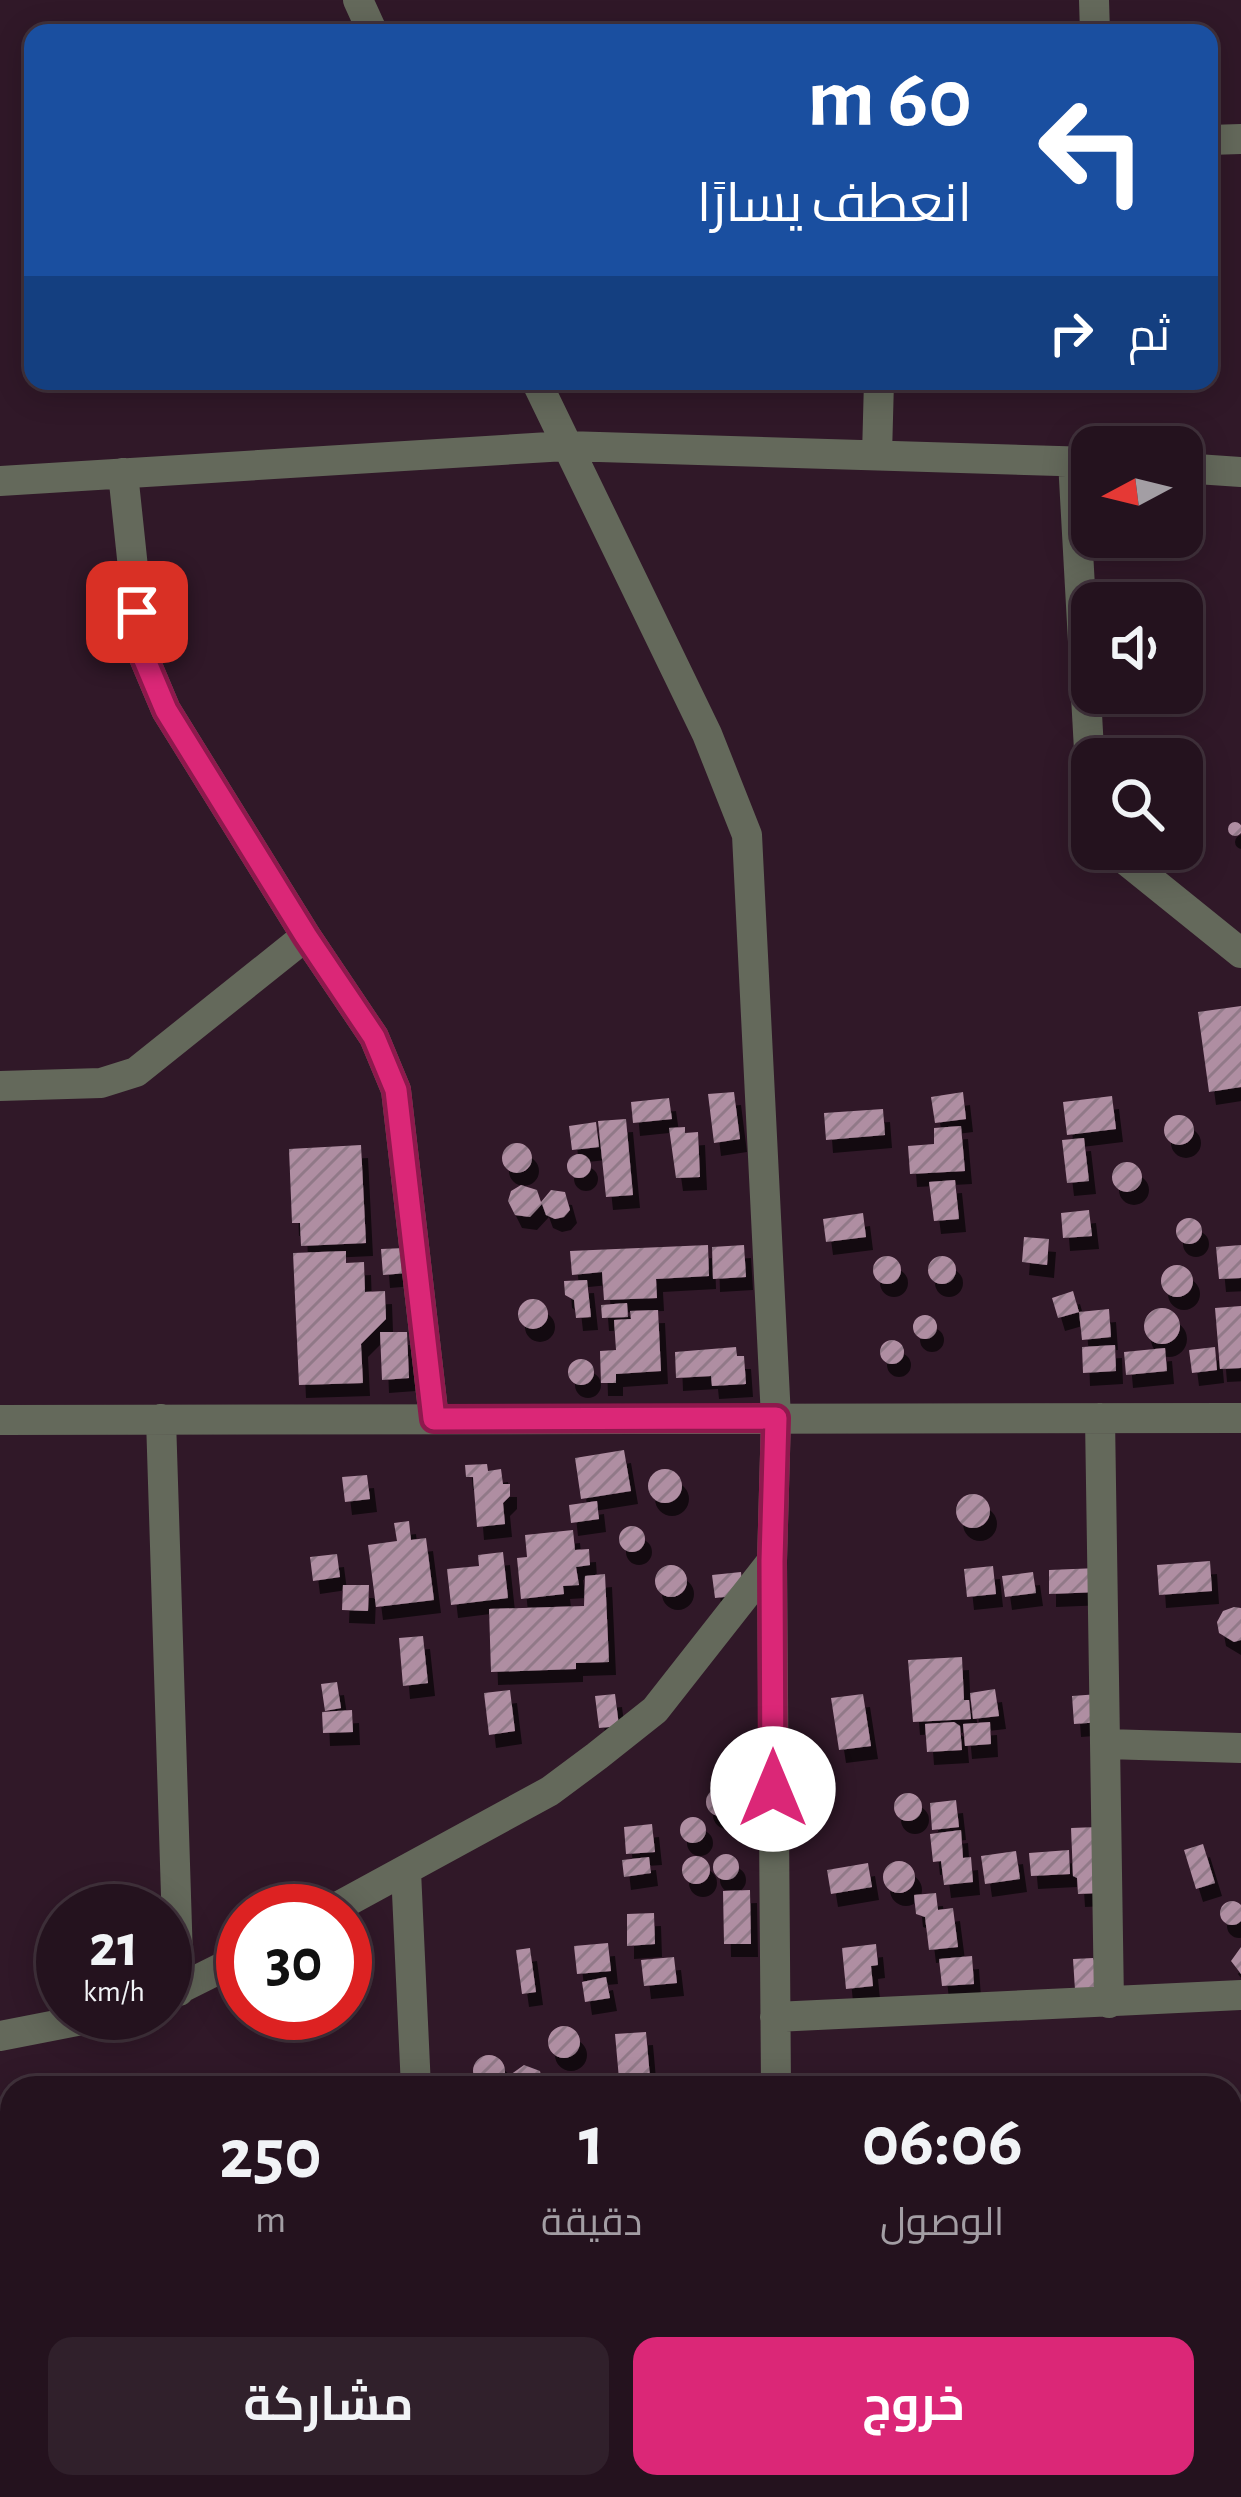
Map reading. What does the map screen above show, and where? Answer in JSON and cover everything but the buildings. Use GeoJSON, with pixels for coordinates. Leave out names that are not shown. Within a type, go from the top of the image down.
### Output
{"type":"FeatureCollection","features":[{"type":"Feature","properties":{"kind":"street"},"geometry":{"type":"LineString","coordinates":[[540,390],[707,734],[747,836],[776,1418],[772,1561],[776,2076]]}},
{"type":"Feature","properties":{"kind":"street"},"geometry":{"type":"LineString","coordinates":[[877,455],[879,390]]}},
{"type":"Feature","properties":{"kind":"street"},"geometry":{"type":"LineString","coordinates":[[0,481],[566,446],[1071,462]]}},
{"type":"Feature","properties":{"kind":"street"},"geometry":{"type":"LineString","coordinates":[[1203,469],[1241,472]]}},
{"type":"Feature","properties":{"kind":"street"},"geometry":{"type":"LineString","coordinates":[[124,473],[142,653],[166,710],[374,1037],[396,1090],[434,1419]]}},
{"type":"Feature","properties":{"kind":"street"},"geometry":{"type":"LineString","coordinates":[[1086,558],[1090,738]]}},
{"type":"Feature","properties":{"kind":"street"},"geometry":{"type":"LineString","coordinates":[[1138,870],[1241,952]]}},
{"type":"Feature","properties":{"kind":"street"},"geometry":{"type":"LineString","coordinates":[[0,1086],[101,1082],[136,1072],[306,936]]}},
{"type":"Feature","properties":{"kind":"street"},"geometry":{"type":"LineString","coordinates":[[1100,1418],[1109,2003]]}},
{"type":"Feature","properties":{"kind":"street"},"geometry":{"type":"LineString","coordinates":[[0,1420],[1241,1418]]}},
{"type":"Feature","properties":{"kind":"street"},"geometry":{"type":"LineString","coordinates":[[161,1419],[170,1884]]}},
{"type":"Feature","properties":{"kind":"street"},"geometry":{"type":"LineString","coordinates":[[372,1889],[550,1791],[655,1710],[772,1561]]}},
{"type":"Feature","properties":{"kind":"street"},"geometry":{"type":"LineString","coordinates":[[1106,1744],[1241,1748]]}},
{"type":"Feature","properties":{"kind":"street"},"geometry":{"type":"LineString","coordinates":[[406,1871],[415,2076]]}},
{"type":"Feature","properties":{"kind":"street"},"geometry":{"type":"LineString","coordinates":[[775,2018],[1241,1995]]}},
{"type":"Feature","properties":{"kind":"street"},"geometry":{"type":"LineString","coordinates":[[0,2036],[36,2029]]}},
{"type":"Feature","properties":{"kind":"route"},"geometry":{"type":"LineString","coordinates":[[137,612],[142,653],[166,710],[374,1037],[396,1090],[434,1419],[776,1418],[773,1789]]}}]}
